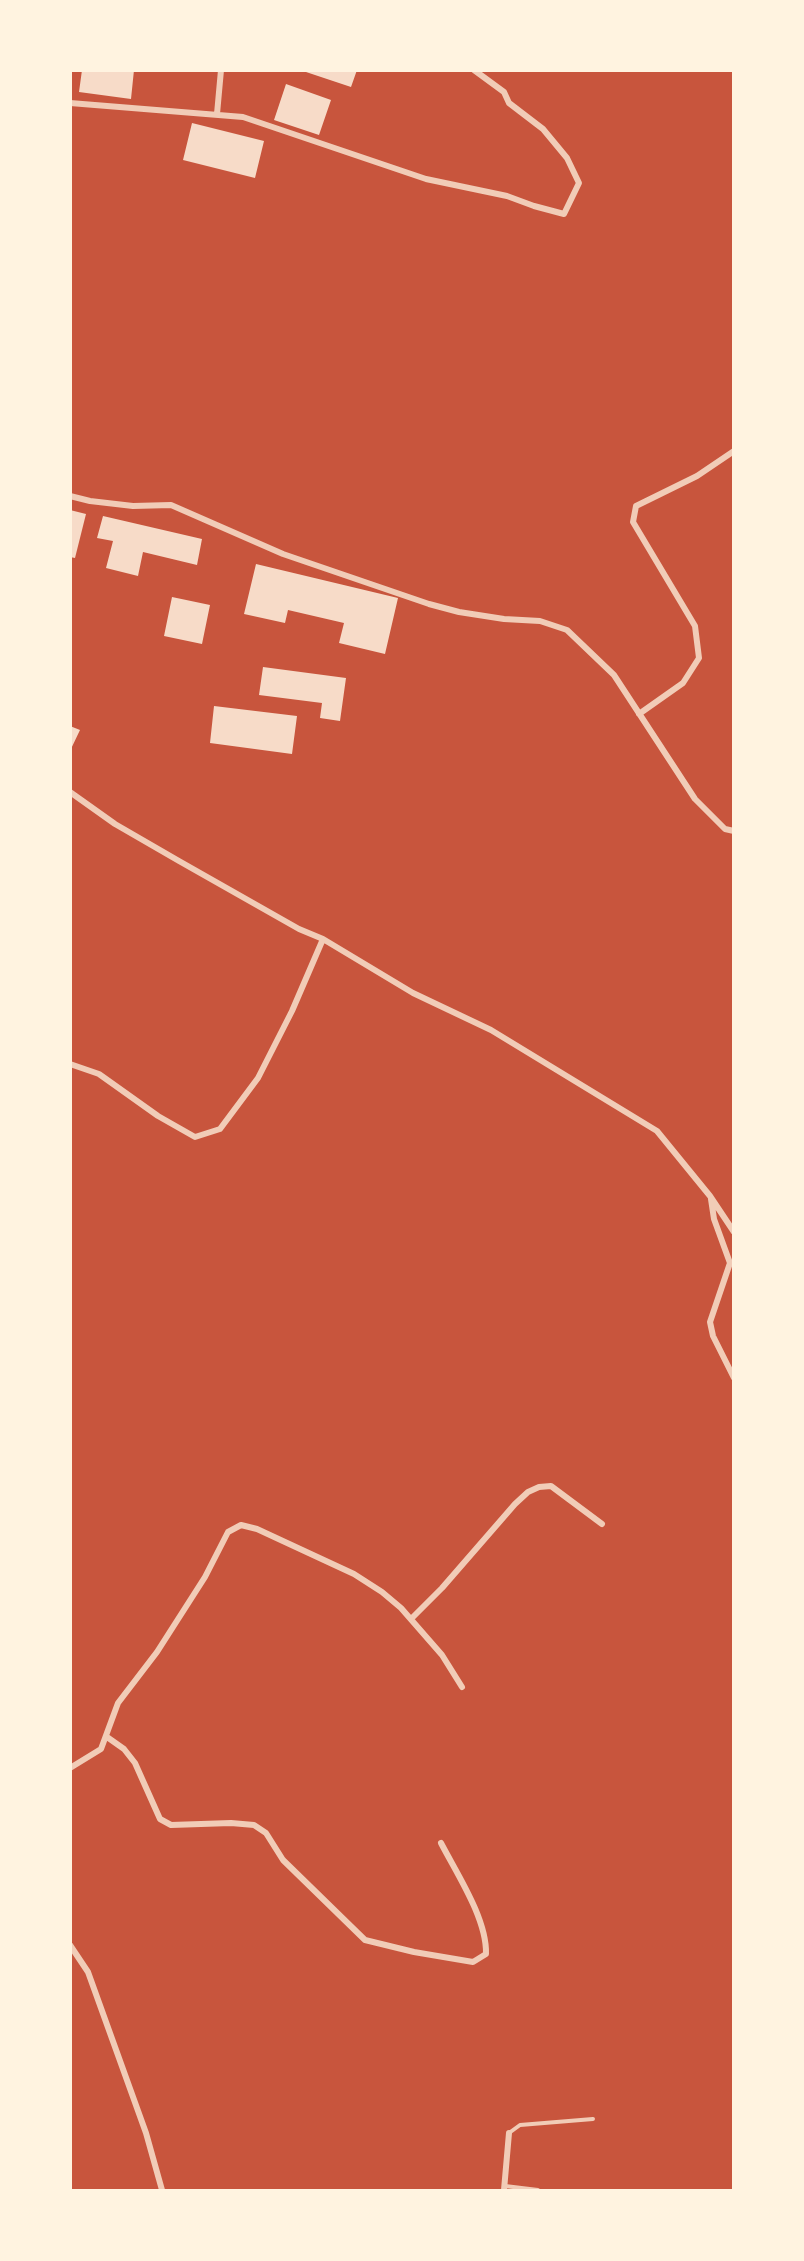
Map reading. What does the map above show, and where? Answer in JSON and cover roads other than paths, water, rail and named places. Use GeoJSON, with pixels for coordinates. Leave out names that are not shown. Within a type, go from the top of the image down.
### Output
{"type":"FeatureCollection","features":[{"type":"Feature","properties":{"kind":"street"},"geometry":{"type":"LineString","coordinates":[[217,114],[221,70]]}},
{"type":"Feature","properties":{"kind":"street"},"geometry":{"type":"LineString","coordinates":[[70,103],[243,117],[426,178],[507,196],[564,214],[579,183],[567,158],[543,129],[509,103],[504,92],[474,70]]}},
{"type":"Feature","properties":{"kind":"street"},"geometry":{"type":"LineString","coordinates":[[639,714],[683,683],[699,658],[695,626],[633,522],[636,506],[697,476],[734,451]]}},
{"type":"Feature","properties":{"kind":"street"},"geometry":{"type":"LineString","coordinates":[[70,496],[90,501],[133,506],[171,505],[283,554],[429,604],[459,612],[540,621],[567,630],[614,675],[695,799],[725,829],[734,831]]}},
{"type":"Feature","properties":{"kind":"street"},"geometry":{"type":"LineString","coordinates":[[70,792],[115,824],[178,861],[299,929],[323,939],[413,993],[491,1030],[657,1131],[710,1196],[734,1232]]}},
{"type":"Feature","properties":{"kind":"street"},"geometry":{"type":"LineString","coordinates":[[70,1064],[99,1074],[158,1116],[195,1137],[220,1129],[258,1078],[292,1011],[323,939]]}},
{"type":"Feature","properties":{"kind":"street"},"geometry":{"type":"LineString","coordinates":[[710,1196],[714,1219],[730,1263],[710,1322],[713,1336],[734,1378]]}},
{"type":"Feature","properties":{"kind":"street"},"geometry":{"type":"LineString","coordinates":[[411,1619],[528,1492],[539,1487],[551,1486],[602,1524]]}},
{"type":"Feature","properties":{"kind":"street"},"geometry":{"type":"LineString","coordinates":[[70,1768],[101,1749],[118,1703],[157,1652],[205,1577],[228,1532],[241,1525],[257,1529],[354,1574],[382,1592],[411,1619],[442,1655],[462,1687]]}},
{"type":"Feature","properties":{"kind":"street"},"geometry":{"type":"LineString","coordinates":[[107,1737],[124,1749],[135,1763],[160,1819],[165,1823],[171,1826],[231,1823],[254,1825],[266,1833],[284,1860],[365,1940],[414,1952],[473,1962],[486,1954],[486,1946],[474,1907],[441,1843]]}},
{"type":"Feature","properties":{"kind":"street"},"geometry":{"type":"LineString","coordinates":[[70,1945],[91,1982],[146,2133],[162,2190]]}},
{"type":"Feature","properties":{"kind":"street"},"geometry":{"type":"LineString","coordinates":[[504,2188],[509,2133]]}},
{"type":"Feature","properties":{"kind":"lane"},"geometry":{"type":"LineString","coordinates":[[509,2133],[520,2125],[594,2119]]}},
{"type":"Feature","properties":{"kind":"lane"},"geometry":{"type":"LineString","coordinates":[[504,2188],[538,2190]]}}]}
